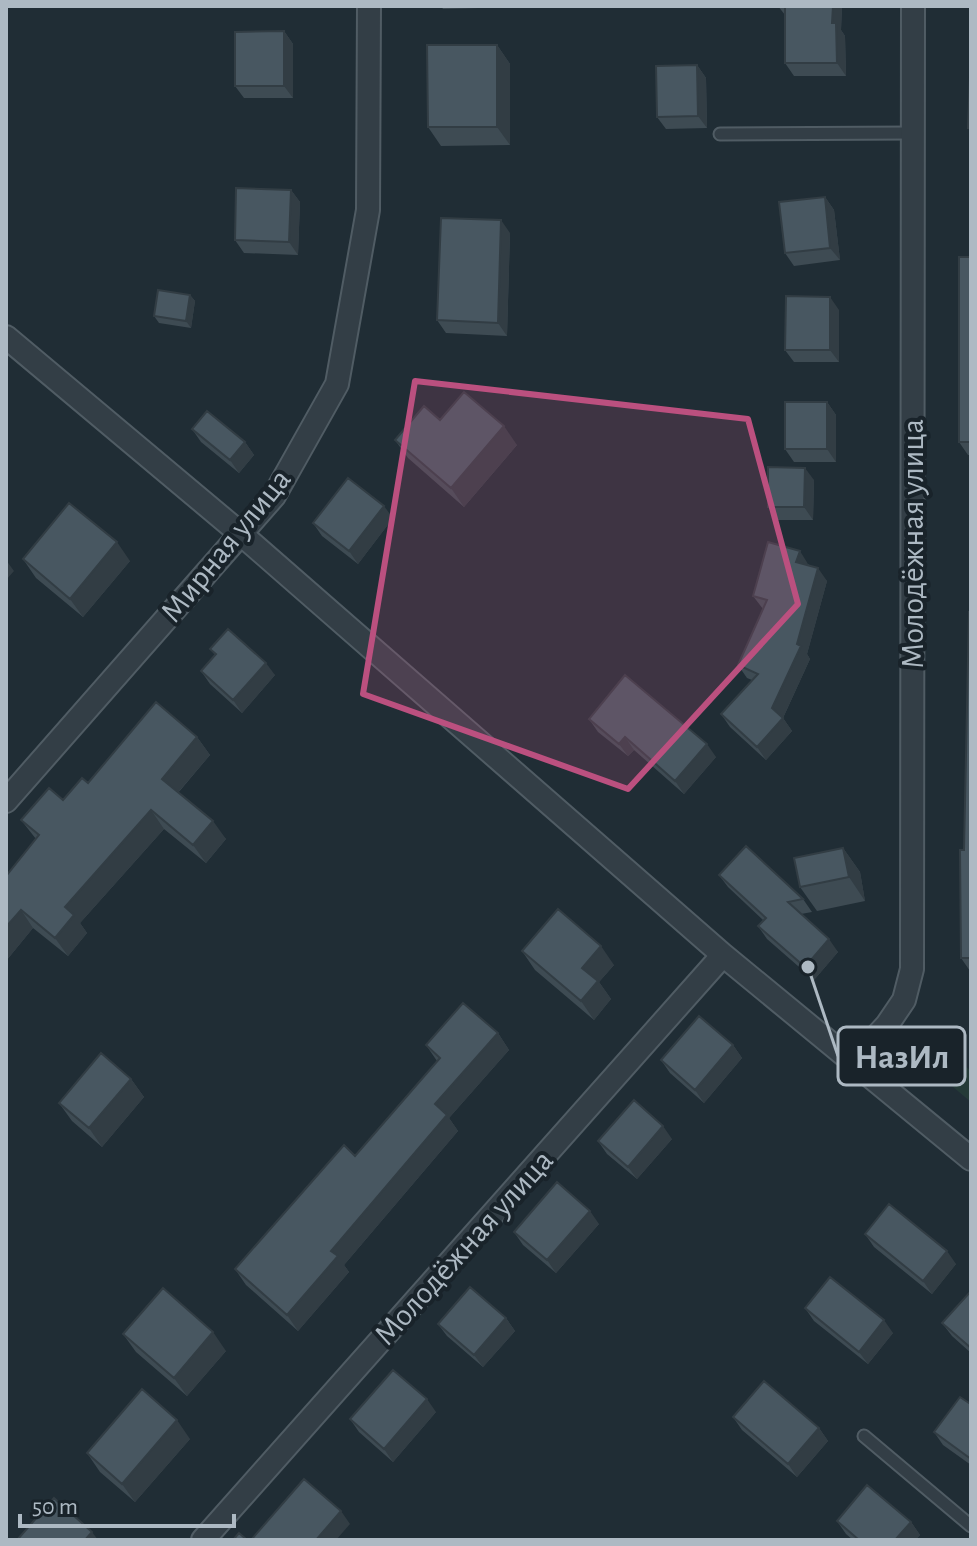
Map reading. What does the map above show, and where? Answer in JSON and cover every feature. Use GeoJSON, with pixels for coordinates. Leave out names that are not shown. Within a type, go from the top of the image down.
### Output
{"type":"FeatureCollection","features":[{"type":"Feature","properties":{"kind":"street","name":"Мирная улица"},"geometry":{"type":"LineString","coordinates":[[6,801],[274,496],[337,384],[368,210],[369,6]]}},
{"type":"Feature","properties":{"kind":"street","name":"Молодёжная улица"},"geometry":{"type":"LineString","coordinates":[[853,1062],[887,1025],[904,1000],[912,969],[913,6]]}},
{"type":"Feature","properties":{"kind":"street"},"geometry":{"type":"LineString","coordinates":[[6,337],[241,534],[723,955],[971,1159]]}},
{"type":"Feature","properties":{"kind":"street","name":"Молодёжная улица"},"geometry":{"type":"LineString","coordinates":[[203,1540],[723,955]]}},
{"type":"Feature","properties":{"kind":"lane"},"geometry":{"type":"LineString","coordinates":[[720,134],[913,133]]}},
{"type":"Feature","properties":{"kind":"lane"},"geometry":{"type":"LineString","coordinates":[[864,1436],[971,1526]]}},
{"type":"Feature","properties":{"kind":"highlighted area"},"geometry":{"type":"Polygon","coordinates":[[[415,381],[748,419],[798,604],[628,789],[363,694],[415,381]]]}},
{"type":"Feature","properties":{"kind":"green space"},"geometry":{"type":"Polygon","coordinates":[[[929,1036],[971,1071],[971,1102],[914,1054],[929,1036]]]}},
{"type":"Feature","properties":{"kind":"building"},"geometry":{"type":"Polygon","coordinates":[[[785,6],[833,6],[837,63],[785,63],[785,6]]]}},
{"type":"Feature","properties":{"kind":"building"},"geometry":{"type":"Polygon","coordinates":[[[284,31],[284,86],[235,86],[235,32],[284,31]]]}},
{"type":"Feature","properties":{"kind":"building"},"geometry":{"type":"Polygon","coordinates":[[[427,45],[497,45],[497,127],[428,127],[427,45]]]}},
{"type":"Feature","properties":{"kind":"building"},"geometry":{"type":"Polygon","coordinates":[[[697,65],[698,116],[657,117],[656,66],[697,65]]]}},
{"type":"Feature","properties":{"kind":"building"},"geometry":{"type":"Polygon","coordinates":[[[970,77],[971,128],[968,128],[970,77]]]}},
{"type":"Feature","properties":{"kind":"building"},"geometry":{"type":"Polygon","coordinates":[[[236,188],[291,190],[289,242],[235,240],[236,188]]]}},
{"type":"Feature","properties":{"kind":"building"},"geometry":{"type":"Polygon","coordinates":[[[825,197],[830,248],[785,253],[779,202],[825,197]]]}},
{"type":"Feature","properties":{"kind":"building"},"geometry":{"type":"Polygon","coordinates":[[[441,218],[501,220],[498,323],[437,320],[441,218]]]}},
{"type":"Feature","properties":{"kind":"building"},"geometry":{"type":"Polygon","coordinates":[[[959,257],[971,257],[971,442],[959,442],[959,257]]]}},
{"type":"Feature","properties":{"kind":"building"},"geometry":{"type":"Polygon","coordinates":[[[158,290],[190,295],[186,321],[154,316],[158,290]]]}},
{"type":"Feature","properties":{"kind":"building"},"geometry":{"type":"Polygon","coordinates":[[[786,296],[830,297],[830,350],[785,350],[786,296]]]}},
{"type":"Feature","properties":{"kind":"building"},"geometry":{"type":"Polygon","coordinates":[[[464,392],[504,426],[451,488],[395,440],[424,406],[440,420],[464,392]]]}},
{"type":"Feature","properties":{"kind":"building"},"geometry":{"type":"Polygon","coordinates":[[[785,402],[827,402],[827,449],[785,449],[785,402]]]}},
{"type":"Feature","properties":{"kind":"building"},"geometry":{"type":"Polygon","coordinates":[[[207,411],[245,442],[230,460],[192,429],[207,411]]]}},
{"type":"Feature","properties":{"kind":"building"},"geometry":{"type":"Polygon","coordinates":[[[768,467],[805,468],[804,507],[768,507],[768,467]]]}},
{"type":"Feature","properties":{"kind":"building"},"geometry":{"type":"Polygon","coordinates":[[[348,478],[384,506],[349,551],[313,523],[348,478]]]}},
{"type":"Feature","properties":{"kind":"building"},"geometry":{"type":"Polygon","coordinates":[[[69,503],[117,542],[70,599],[23,559],[69,503]]]}},
{"type":"Feature","properties":{"kind":"building"},"geometry":{"type":"Polygon","coordinates":[[[768,542],[800,551],[796,562],[818,568],[797,644],[801,646],[772,708],[783,718],[757,747],[721,714],[758,674],[738,665],[767,600],[753,596],[768,542]]]}},
{"type":"Feature","properties":{"kind":"building"},"geometry":{"type":"Polygon","coordinates":[[[969,612],[971,958],[961,958],[960,850],[964,850],[969,612]]]}},
{"type":"Feature","properties":{"kind":"building"},"geometry":{"type":"Polygon","coordinates":[[[228,629],[266,663],[233,700],[201,671],[216,654],[210,649],[228,629]]]}},
{"type":"Feature","properties":{"kind":"building"},"geometry":{"type":"Polygon","coordinates":[[[625,675],[707,744],[675,781],[625,737],[619,744],[589,719],[625,675]]]}},
{"type":"Feature","properties":{"kind":"building"},"geometry":{"type":"Polygon","coordinates":[[[156,702],[197,737],[162,779],[213,821],[193,845],[151,810],[65,907],[74,915],[55,938],[21,910],[6,927],[6,876],[39,835],[21,820],[49,788],[63,800],[82,778],[88,783],[156,702]]]}},
{"type":"Feature","properties":{"kind":"building"},"geometry":{"type":"Polygon","coordinates":[[[746,846],[803,899],[788,902],[829,939],[805,967],[758,926],[766,918],[719,875],[746,846]]]}},
{"type":"Feature","properties":{"kind":"building"},"geometry":{"type":"Polygon","coordinates":[[[843,848],[849,877],[800,887],[794,858],[843,848]]]}},
{"type":"Feature","properties":{"kind":"building"},"geometry":{"type":"Polygon","coordinates":[[[558,909],[601,946],[582,968],[598,981],[581,1001],[522,951],[558,909]]]}},
{"type":"Feature","properties":{"kind":"building"},"geometry":{"type":"Polygon","coordinates":[[[463,1003],[498,1033],[435,1104],[447,1115],[331,1251],[338,1256],[287,1315],[235,1269],[344,1145],[355,1156],[440,1058],[426,1045],[463,1003]]]}},
{"type":"Feature","properties":{"kind":"building"},"geometry":{"type":"Polygon","coordinates":[[[699,1016],[733,1045],[695,1090],[661,1060],[699,1016]]]}},
{"type":"Feature","properties":{"kind":"building"},"geometry":{"type":"Polygon","coordinates":[[[101,1053],[131,1079],[89,1128],[59,1103],[101,1053]]]}},
{"type":"Feature","properties":{"kind":"building"},"geometry":{"type":"Polygon","coordinates":[[[634,1100],[663,1126],[628,1167],[598,1141],[634,1100]]]}},
{"type":"Feature","properties":{"kind":"building"},"geometry":{"type":"Polygon","coordinates":[[[557,1182],[590,1211],[547,1260],[514,1232],[557,1182]]]}},
{"type":"Feature","properties":{"kind":"building"},"geometry":{"type":"Polygon","coordinates":[[[889,1204],[947,1251],[923,1281],[865,1234],[889,1204]]]}},
{"type":"Feature","properties":{"kind":"building"},"geometry":{"type":"Polygon","coordinates":[[[830,1277],[884,1320],[859,1352],[805,1308],[830,1277]]]}},
{"type":"Feature","properties":{"kind":"building"},"geometry":{"type":"Polygon","coordinates":[[[470,1287],[506,1318],[474,1355],[438,1324],[470,1287]]]}},
{"type":"Feature","properties":{"kind":"building"},"geometry":{"type":"Polygon","coordinates":[[[163,1288],[213,1332],[174,1378],[123,1334],[163,1288]]]}},
{"type":"Feature","properties":{"kind":"building"},"geometry":{"type":"Polygon","coordinates":[[[971,1291],[971,1348],[942,1323],[971,1291]]]}},
{"type":"Feature","properties":{"kind":"building"},"geometry":{"type":"Polygon","coordinates":[[[393,1370],[427,1399],[384,1449],[350,1419],[393,1370]]]}},
{"type":"Feature","properties":{"kind":"building"},"geometry":{"type":"Polygon","coordinates":[[[764,1381],[819,1428],[788,1464],[733,1417],[764,1381]]]}},
{"type":"Feature","properties":{"kind":"building"},"geometry":{"type":"Polygon","coordinates":[[[142,1389],[177,1420],[122,1484],[87,1453],[142,1389]]]}},
{"type":"Feature","properties":{"kind":"building"},"geometry":{"type":"Polygon","coordinates":[[[960,1397],[969,1403],[971,1401],[971,1459],[934,1432],[960,1397]]]}},
{"type":"Feature","properties":{"kind":"building"},"geometry":{"type":"Polygon","coordinates":[[[304,1479],[341,1511],[316,1540],[251,1540],[304,1479]]]}},
{"type":"Feature","properties":{"kind":"building"},"geometry":{"type":"Polygon","coordinates":[[[867,1485],[911,1522],[895,1540],[859,1540],[837,1521],[867,1485]]]}},
{"type":"Feature","properties":{"kind":"building"},"geometry":{"type":"Polygon","coordinates":[[[54,1498],[92,1532],[85,1540],[17,1540],[54,1498]]]}},
{"type":"Feature","properties":{"kind":"building"},"geometry":{"type":"Polygon","coordinates":[[[239,1533],[247,1540],[233,1540],[239,1533]]]}},
{"type":"Feature","properties":{"kind":"place","name":"НазИл"},"geometry":{"type":"Point","coordinates":[808,967]}}]}
